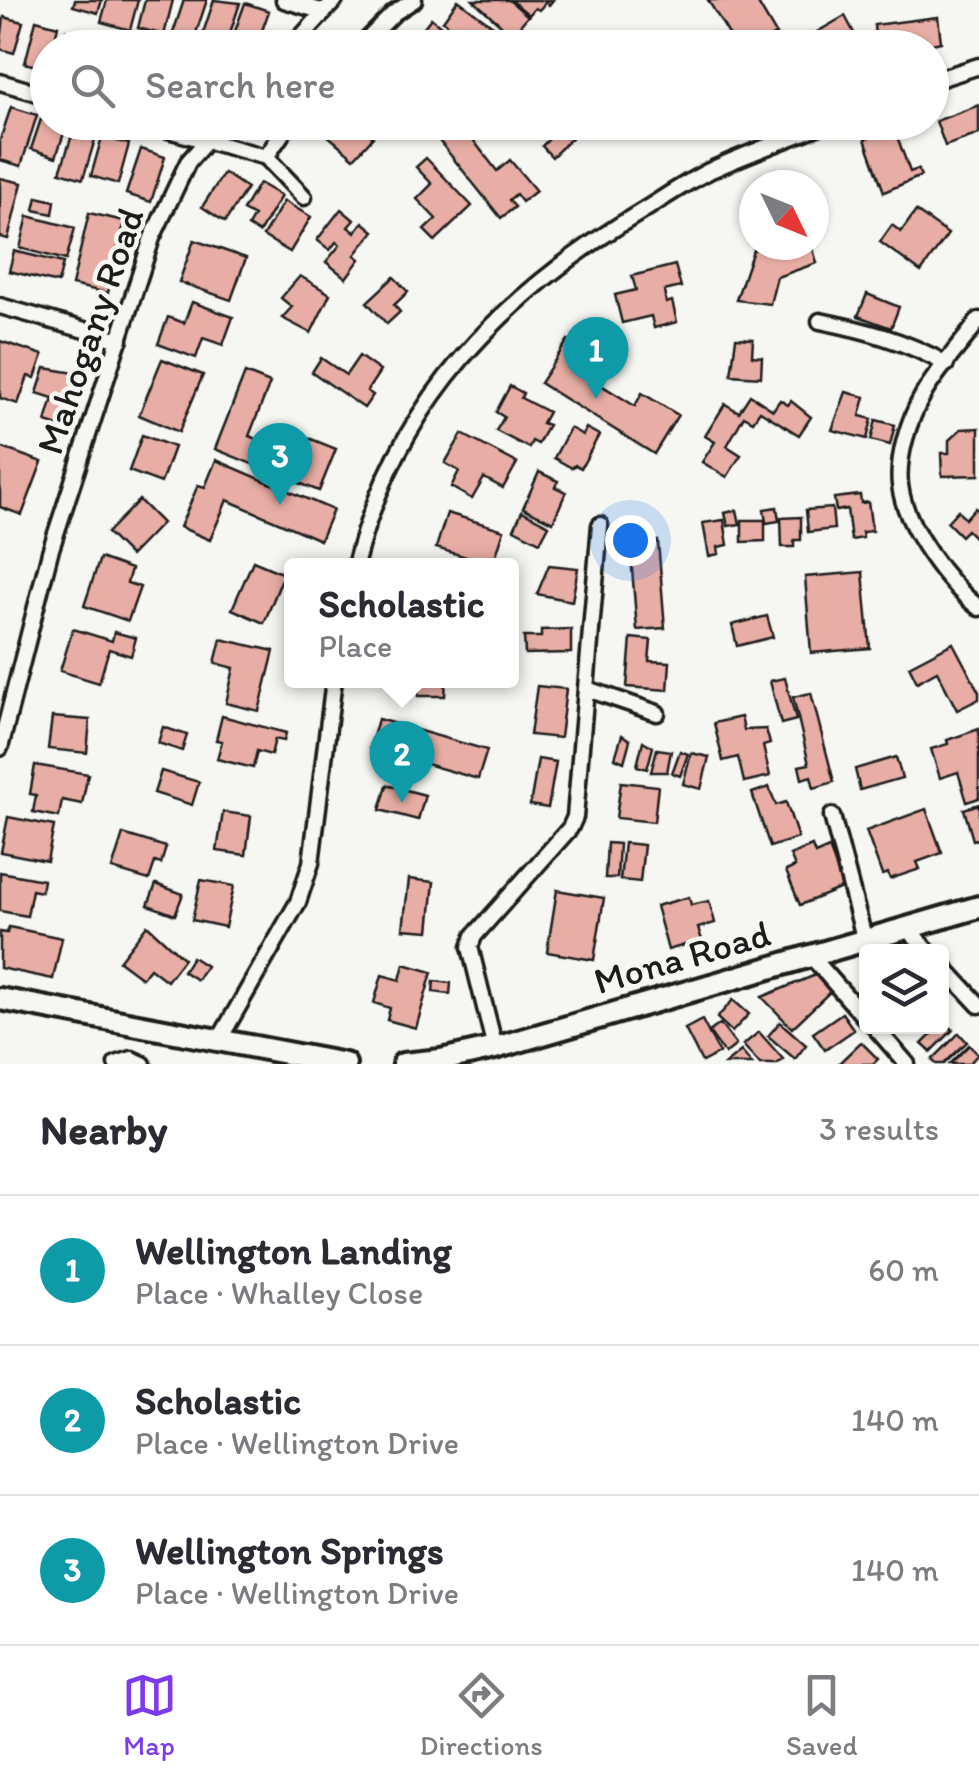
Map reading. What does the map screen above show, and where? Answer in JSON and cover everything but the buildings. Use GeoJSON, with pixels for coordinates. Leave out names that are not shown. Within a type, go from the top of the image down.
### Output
{"type":"FeatureCollection","features":[{"type":"Feature","properties":{"kind":"street"},"geometry":{"type":"LineString","coordinates":[[284,0],[330,6]]}},
{"type":"Feature","properties":{"kind":"street"},"geometry":{"type":"LineString","coordinates":[[377,30],[414,0]]}},
{"type":"Feature","properties":{"kind":"street"},"geometry":{"type":"LineString","coordinates":[[308,30],[330,6]]}},
{"type":"Feature","properties":{"kind":"street"},"geometry":{"type":"LineString","coordinates":[[949,76],[979,66]]}},
{"type":"Feature","properties":{"kind":"street"},"geometry":{"type":"LineString","coordinates":[[0,82],[30,91]]}},
{"type":"Feature","properties":{"kind":"street"},"geometry":{"type":"LineString","coordinates":[[198,140],[266,157],[304,197]]}},
{"type":"Feature","properties":{"kind":"street"},"geometry":{"type":"LineString","coordinates":[[266,157],[278,140]]}},
{"type":"Feature","properties":{"kind":"street"},"geometry":{"type":"LineString","coordinates":[[357,558],[363,532],[421,410],[490,327],[533,285],[619,225],[706,172],[785,140]]}},
{"type":"Feature","properties":{"kind":"street","name":"Mahogany Road"},"geometry":{"type":"LineString","coordinates":[[0,748],[50,552],[152,238],[174,187],[205,142]]}},
{"type":"Feature","properties":{"kind":"street"},"geometry":{"type":"LineString","coordinates":[[0,306],[120,340]]}},
{"type":"Feature","properties":{"kind":"street"},"geometry":{"type":"LineString","coordinates":[[979,320],[923,394],[908,427],[900,485],[919,534],[942,572],[979,608]]}},
{"type":"Feature","properties":{"kind":"street"},"geometry":{"type":"LineString","coordinates":[[820,321],[887,336],[946,364]]}},
{"type":"Feature","properties":{"kind":"street"},"geometry":{"type":"LineString","coordinates":[[495,1048],[470,947],[474,936],[570,828],[575,817],[600,525]]}},
{"type":"Feature","properties":{"kind":"street"},"geometry":{"type":"LineString","coordinates":[[218,1042],[298,902],[311,863],[333,688]]}},
{"type":"Feature","properties":{"kind":"street"},"geometry":{"type":"LineString","coordinates":[[587,689],[657,713]]}},
{"type":"Feature","properties":{"kind":"street"},"geometry":{"type":"LineString","coordinates":[[832,816],[865,940]]}},
{"type":"Feature","properties":{"kind":"street","name":"Mona Road"},"geometry":{"type":"LineString","coordinates":[[403,1064],[441,1062],[495,1048],[979,907]]}},
{"type":"Feature","properties":{"kind":"street"},"geometry":{"type":"LineString","coordinates":[[907,928],[922,944]]}},
{"type":"Feature","properties":{"kind":"street"},"geometry":{"type":"LineString","coordinates":[[811,956],[859,1010]]}},
{"type":"Feature","properties":{"kind":"street"},"geometry":{"type":"LineString","coordinates":[[949,973],[979,1005]]}},
{"type":"Feature","properties":{"kind":"street"},"geometry":{"type":"LineString","coordinates":[[0,1000],[346,1064]]}},
{"type":"Feature","properties":{"kind":"street"},"geometry":{"type":"LineString","coordinates":[[881,1034],[907,1064]]}},
{"type":"Feature","properties":{"kind":"street"},"geometry":{"type":"LineString","coordinates":[[116,1064],[132,1059],[143,1064]]}},
{"type":"Feature","properties":{"kind":"place","name":"Wellington Landing"},"geometry":{"type":"Point","coordinates":[596,399]}},
{"type":"Feature","properties":{"kind":"place","name":"Wellington Springs"},"geometry":{"type":"Point","coordinates":[280,505]}},
{"type":"Feature","properties":{"kind":"place","name":"Scholastic"},"geometry":{"type":"Point","coordinates":[402,803]}}]}
